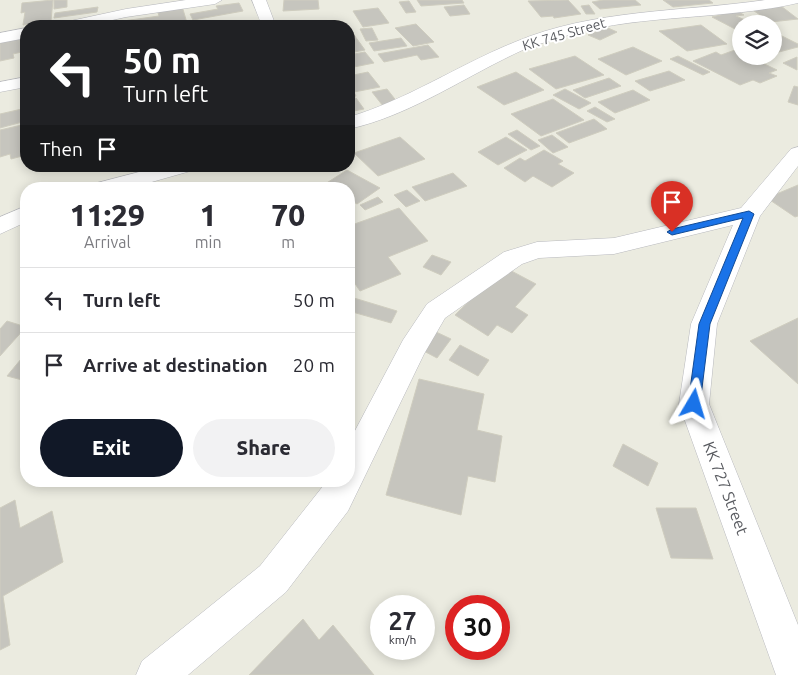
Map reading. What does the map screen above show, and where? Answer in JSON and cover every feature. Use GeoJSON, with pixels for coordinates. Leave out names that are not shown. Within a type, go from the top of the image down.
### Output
{"type":"FeatureCollection","features":[{"type":"Feature","properties":{"kind":"street"},"geometry":{"type":"LineString","coordinates":[[94,20],[126,13],[216,0]]}},
{"type":"Feature","properties":{"kind":"street"},"geometry":{"type":"LineString","coordinates":[[259,0],[267,20]]}},
{"type":"Feature","properties":{"kind":"street","name":"KK 745 Street"},"geometry":{"type":"LineString","coordinates":[[355,121],[386,112],[521,45],[567,31],[608,21],[718,11],[795,0]]}},
{"type":"Feature","properties":{"kind":"street"},"geometry":{"type":"LineString","coordinates":[[0,38],[20,34]]}},
{"type":"Feature","properties":{"kind":"street"},"geometry":{"type":"LineString","coordinates":[[0,87],[20,83]]}},
{"type":"Feature","properties":{"kind":"street","name":"KK 727 Street"},"geometry":{"type":"LineString","coordinates":[[796,675],[694,404],[704,324],[749,214],[798,153]]}},
{"type":"Feature","properties":{"kind":"street"},"geometry":{"type":"LineString","coordinates":[[127,182],[165,172]]}},
{"type":"Feature","properties":{"kind":"street"},"geometry":{"type":"LineString","coordinates":[[355,462],[413,348],[436,311],[513,258],[537,250],[614,246],[749,214]]}},
{"type":"Feature","properties":{"kind":"street"},"geometry":{"type":"LineString","coordinates":[[0,226],[20,216]]}},
{"type":"Feature","properties":{"kind":"street"},"geometry":{"type":"LineString","coordinates":[[156,675],[273,580],[336,499],[342,487]]}},
{"type":"Feature","properties":{"kind":"building"},"geometry":{"type":"Polygon","coordinates":[[[53,0],[51,20],[24,20],[25,12],[21,13],[22,3],[53,0]]]}},
{"type":"Feature","properties":{"kind":"building"},"geometry":{"type":"Polygon","coordinates":[[[54,0],[67,0],[67,7],[54,9],[54,0]]]}},
{"type":"Feature","properties":{"kind":"building"},"geometry":{"type":"Polygon","coordinates":[[[284,0],[318,0],[319,9],[283,11],[284,0]]]}},
{"type":"Feature","properties":{"kind":"building"},"geometry":{"type":"Polygon","coordinates":[[[417,0],[462,0],[464,3],[421,6],[417,0]]]}},
{"type":"Feature","properties":{"kind":"building"},"geometry":{"type":"Polygon","coordinates":[[[568,0],[581,14],[554,18],[553,16],[541,17],[528,1],[568,0]]]}},
{"type":"Feature","properties":{"kind":"building"},"geometry":{"type":"Polygon","coordinates":[[[635,0],[641,5],[600,9],[592,2],[635,0]]]}},
{"type":"Feature","properties":{"kind":"building"},"geometry":{"type":"Polygon","coordinates":[[[663,0],[709,0],[713,3],[673,7],[663,0]]]}},
{"type":"Feature","properties":{"kind":"building"},"geometry":{"type":"Polygon","coordinates":[[[409,1],[416,12],[406,13],[399,2],[409,1]]]}},
{"type":"Feature","properties":{"kind":"building"},"geometry":{"type":"Polygon","coordinates":[[[239,3],[243,11],[193,20],[190,14],[218,9],[216,6],[239,3]]]}},
{"type":"Feature","properties":{"kind":"building"},"geometry":{"type":"Polygon","coordinates":[[[464,5],[470,14],[450,16],[444,7],[464,5]]]}},
{"type":"Feature","properties":{"kind":"building"},"geometry":{"type":"Polygon","coordinates":[[[589,5],[595,14],[586,14],[581,6],[589,5]]]}},
{"type":"Feature","properties":{"kind":"building"},"geometry":{"type":"Polygon","coordinates":[[[182,6],[186,20],[130,20],[159,16],[157,10],[182,6]]]}},
{"type":"Feature","properties":{"kind":"building"},"geometry":{"type":"Polygon","coordinates":[[[781,6],[798,19],[782,21],[782,15],[760,15],[751,9],[781,6]]]}},
{"type":"Feature","properties":{"kind":"building"},"geometry":{"type":"Polygon","coordinates":[[[98,7],[97,12],[54,18],[55,13],[98,7]]]}},
{"type":"Feature","properties":{"kind":"building"},"geometry":{"type":"Polygon","coordinates":[[[378,8],[389,23],[363,27],[353,11],[378,8]]]}},
{"type":"Feature","properties":{"kind":"building"},"geometry":{"type":"Polygon","coordinates":[[[737,11],[744,15],[732,15],[732,27],[712,17],[737,11]]]}},
{"type":"Feature","properties":{"kind":"building"},"geometry":{"type":"Polygon","coordinates":[[[416,24],[434,42],[413,46],[395,28],[416,24]]]}},
{"type":"Feature","properties":{"kind":"building"},"geometry":{"type":"Polygon","coordinates":[[[701,25],[727,44],[687,51],[659,31],[701,25]]]}},
{"type":"Feature","properties":{"kind":"building"},"geometry":{"type":"Polygon","coordinates":[[[606,27],[617,32],[600,40],[588,35],[606,27]]]}},
{"type":"Feature","properties":{"kind":"building"},"geometry":{"type":"Polygon","coordinates":[[[372,28],[378,40],[366,41],[360,29],[372,28]]]}},
{"type":"Feature","properties":{"kind":"building"},"geometry":{"type":"Polygon","coordinates":[[[355,36],[365,50],[355,52],[355,36]]]}},
{"type":"Feature","properties":{"kind":"building"},"geometry":{"type":"Polygon","coordinates":[[[782,36],[798,44],[798,47],[782,51],[782,36]]]}},
{"type":"Feature","properties":{"kind":"building"},"geometry":{"type":"Polygon","coordinates":[[[20,37],[20,52],[13,54],[14,58],[0,61],[0,41],[20,37]]]}},
{"type":"Feature","properties":{"kind":"building"},"geometry":{"type":"Polygon","coordinates":[[[401,38],[407,46],[374,51],[369,43],[401,38]]]}},
{"type":"Feature","properties":{"kind":"building"},"geometry":{"type":"Polygon","coordinates":[[[428,45],[439,57],[421,60],[417,55],[384,62],[378,54],[428,45]]]}},
{"type":"Feature","properties":{"kind":"building"},"geometry":{"type":"Polygon","coordinates":[[[633,47],[662,61],[626,75],[598,59],[633,47]]]}},
{"type":"Feature","properties":{"kind":"building"},"geometry":{"type":"Polygon","coordinates":[[[732,51],[732,65],[767,65],[777,70],[769,73],[777,76],[760,83],[753,80],[740,85],[693,61],[716,52],[721,55],[732,51]]]}},
{"type":"Feature","properties":{"kind":"building"},"geometry":{"type":"Polygon","coordinates":[[[365,52],[374,63],[355,67],[355,54],[365,52]]]}},
{"type":"Feature","properties":{"kind":"building"},"geometry":{"type":"Polygon","coordinates":[[[575,56],[604,75],[556,89],[529,69],[575,56]]]}},
{"type":"Feature","properties":{"kind":"building"},"geometry":{"type":"Polygon","coordinates":[[[678,56],[710,72],[703,75],[670,59],[678,56]]]}},
{"type":"Feature","properties":{"kind":"building"},"geometry":{"type":"Polygon","coordinates":[[[797,57],[797,70],[783,63],[797,57]]]}},
{"type":"Feature","properties":{"kind":"building"},"geometry":{"type":"Polygon","coordinates":[[[669,71],[685,80],[650,91],[635,81],[669,71]]]}},
{"type":"Feature","properties":{"kind":"building"},"geometry":{"type":"Polygon","coordinates":[[[368,72],[380,87],[355,92],[355,75],[368,72]]]}},
{"type":"Feature","properties":{"kind":"building"},"geometry":{"type":"Polygon","coordinates":[[[516,72],[544,90],[504,105],[477,87],[516,72]]]}},
{"type":"Feature","properties":{"kind":"building"},"geometry":{"type":"Polygon","coordinates":[[[609,78],[621,86],[585,98],[573,90],[609,78]]]}},
{"type":"Feature","properties":{"kind":"building"},"geometry":{"type":"Polygon","coordinates":[[[794,86],[798,87],[798,105],[788,102],[794,86]]]}},
{"type":"Feature","properties":{"kind":"building"},"geometry":{"type":"Polygon","coordinates":[[[387,89],[398,103],[383,106],[372,92],[387,89]]]}},
{"type":"Feature","properties":{"kind":"building"},"geometry":{"type":"Polygon","coordinates":[[[565,89],[591,103],[579,109],[553,95],[565,89]]]}},
{"type":"Feature","properties":{"kind":"building"},"geometry":{"type":"Polygon","coordinates":[[[633,90],[650,100],[615,113],[598,102],[633,90]]]}},
{"type":"Feature","properties":{"kind":"building"},"geometry":{"type":"Polygon","coordinates":[[[356,98],[364,109],[355,111],[356,98]]]}},
{"type":"Feature","properties":{"kind":"building"},"geometry":{"type":"Polygon","coordinates":[[[553,99],[584,120],[541,136],[511,114],[553,99]]]}},
{"type":"Feature","properties":{"kind":"building"},"geometry":{"type":"Polygon","coordinates":[[[595,107],[615,119],[607,122],[587,111],[595,107]]]}},
{"type":"Feature","properties":{"kind":"building"},"geometry":{"type":"Polygon","coordinates":[[[20,109],[20,123],[0,128],[0,114],[20,109]]]}},
{"type":"Feature","properties":{"kind":"building"},"geometry":{"type":"Polygon","coordinates":[[[594,119],[607,129],[569,143],[556,133],[594,119]]]}},
{"type":"Feature","properties":{"kind":"building"},"geometry":{"type":"Polygon","coordinates":[[[20,125],[20,157],[11,159],[10,154],[0,157],[0,130],[20,125]]]}},
{"type":"Feature","properties":{"kind":"building"},"geometry":{"type":"Polygon","coordinates":[[[517,130],[540,146],[531,150],[508,134],[517,130]]]}},
{"type":"Feature","properties":{"kind":"building"},"geometry":{"type":"Polygon","coordinates":[[[552,135],[568,147],[553,153],[538,140],[552,135]]]}},
{"type":"Feature","properties":{"kind":"building"},"geometry":{"type":"Polygon","coordinates":[[[400,137],[425,159],[378,176],[355,153],[400,137]]]}},
{"type":"Feature","properties":{"kind":"building"},"geometry":{"type":"Polygon","coordinates":[[[506,137],[527,150],[498,165],[478,152],[506,137]]]}},
{"type":"Feature","properties":{"kind":"building"},"geometry":{"type":"Polygon","coordinates":[[[544,150],[563,161],[558,164],[574,173],[552,187],[533,176],[525,182],[504,168],[520,158],[525,161],[544,150]]]}},
{"type":"Feature","properties":{"kind":"building"},"geometry":{"type":"Polygon","coordinates":[[[344,172],[351,172],[380,188],[357,204],[355,203],[355,182],[328,182],[344,172]]]}},
{"type":"Feature","properties":{"kind":"building"},"geometry":{"type":"Polygon","coordinates":[[[453,173],[467,186],[425,201],[412,187],[453,173]]]}},
{"type":"Feature","properties":{"kind":"building"},"geometry":{"type":"Polygon","coordinates":[[[798,185],[798,216],[795,217],[767,198],[798,185]]]}},
{"type":"Feature","properties":{"kind":"building"},"geometry":{"type":"Polygon","coordinates":[[[407,190],[420,201],[406,207],[394,195],[407,190]]]}},
{"type":"Feature","properties":{"kind":"building"},"geometry":{"type":"Polygon","coordinates":[[[378,197],[383,202],[365,210],[360,205],[378,197]]]}},
{"type":"Feature","properties":{"kind":"building"},"geometry":{"type":"Polygon","coordinates":[[[399,208],[428,241],[388,257],[401,274],[360,291],[355,284],[355,224],[399,208]]]}},
{"type":"Feature","properties":{"kind":"building"},"geometry":{"type":"Polygon","coordinates":[[[432,255],[451,262],[441,275],[423,267],[432,255]]]}},
{"type":"Feature","properties":{"kind":"building"},"geometry":{"type":"Polygon","coordinates":[[[504,267],[536,284],[515,307],[528,315],[512,333],[497,325],[488,336],[455,315],[504,267]]]}},
{"type":"Feature","properties":{"kind":"building"},"geometry":{"type":"Polygon","coordinates":[[[355,298],[397,311],[391,323],[355,313],[355,298]]]}},
{"type":"Feature","properties":{"kind":"building"},"geometry":{"type":"Polygon","coordinates":[[[798,318],[798,384],[750,341],[798,318]]]}},
{"type":"Feature","properties":{"kind":"building"},"geometry":{"type":"Polygon","coordinates":[[[7,321],[20,325],[20,334],[0,356],[0,329],[7,321]]]}},
{"type":"Feature","properties":{"kind":"building"},"geometry":{"type":"Polygon","coordinates":[[[434,331],[451,339],[437,358],[420,349],[434,331]]]}},
{"type":"Feature","properties":{"kind":"building"},"geometry":{"type":"Polygon","coordinates":[[[460,345],[489,360],[478,376],[449,360],[460,345]]]}},
{"type":"Feature","properties":{"kind":"building"},"geometry":{"type":"Polygon","coordinates":[[[20,360],[20,379],[7,376],[20,360]]]}},
{"type":"Feature","properties":{"kind":"building"},"geometry":{"type":"Polygon","coordinates":[[[419,379],[484,394],[477,430],[502,436],[495,482],[468,476],[461,515],[386,495],[419,379]]]}},
{"type":"Feature","properties":{"kind":"building"},"geometry":{"type":"Polygon","coordinates":[[[623,444],[658,463],[648,486],[613,466],[623,444]]]}},
{"type":"Feature","properties":{"kind":"building"},"geometry":{"type":"Polygon","coordinates":[[[15,500],[20,528],[52,511],[63,562],[3,596],[10,645],[0,650],[0,508],[15,500]]]}},
{"type":"Feature","properties":{"kind":"building"},"geometry":{"type":"Polygon","coordinates":[[[656,508],[696,508],[713,559],[671,558],[656,508]]]}},
{"type":"Feature","properties":{"kind":"building"},"geometry":{"type":"Polygon","coordinates":[[[303,619],[319,640],[333,625],[374,675],[249,675],[303,619]]]}},
{"type":"Feature","properties":{"kind":"route"},"geometry":{"type":"LineString","coordinates":[[672,232],[749,214],[704,324],[694,404]]}}]}
